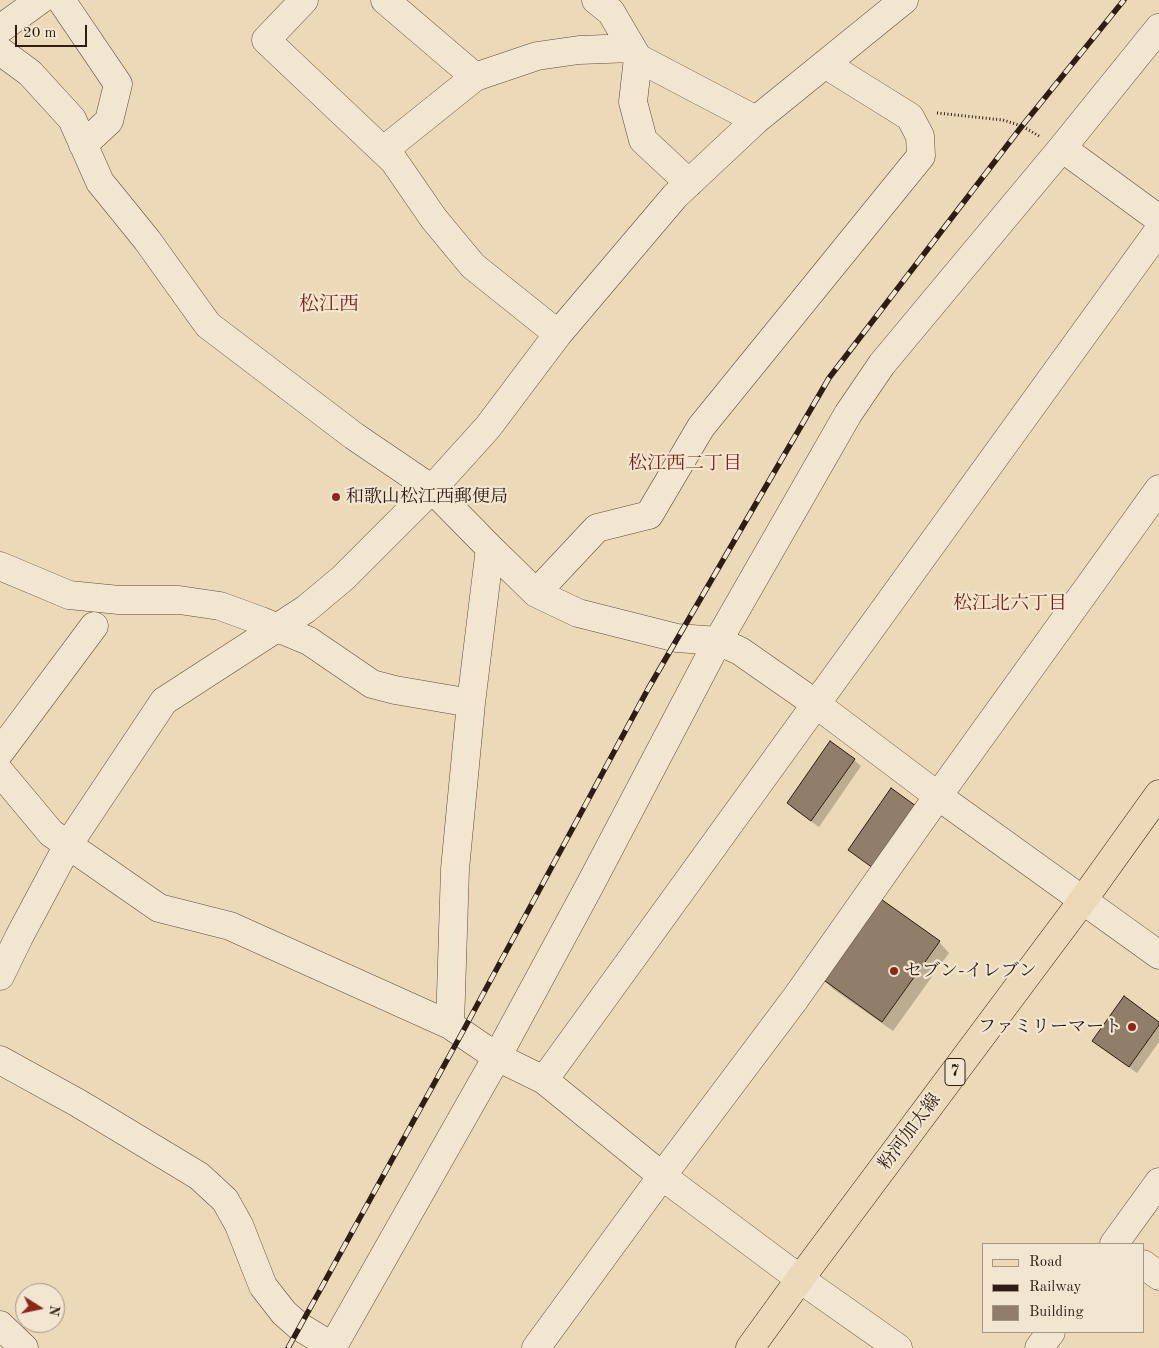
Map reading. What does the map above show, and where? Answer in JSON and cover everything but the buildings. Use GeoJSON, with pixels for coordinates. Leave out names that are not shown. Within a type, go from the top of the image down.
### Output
{"type":"FeatureCollection","features":[{"type":"Feature","properties":{"kind":"main road","name":"粉河加太線"},"geometry":{"type":"LineString","coordinates":[[750,1348],[1083,900],[1159,794]]}},
{"type":"Feature","properties":{"kind":"street"},"geometry":{"type":"LineString","coordinates":[[0,29],[40,0]]}},
{"type":"Feature","properties":{"kind":"street"},"geometry":{"type":"LineString","coordinates":[[61,0],[118,84],[109,121],[83,145]]}},
{"type":"Feature","properties":{"kind":"street"},"geometry":{"type":"LineString","coordinates":[[304,0],[266,40],[384,150],[394,161],[434,219],[473,266],[558,334]]}},
{"type":"Feature","properties":{"kind":"street"},"geometry":{"type":"LineString","coordinates":[[385,0],[475,77]]}},
{"type":"Feature","properties":{"kind":"street"},"geometry":{"type":"LineString","coordinates":[[596,0],[611,12],[635,53],[633,102],[643,140],[689,183]]}},
{"type":"Feature","properties":{"kind":"street"},"geometry":{"type":"LineString","coordinates":[[0,976],[9,932],[164,701],[306,609],[343,578],[432,489],[488,427],[558,334],[676,196],[756,120],[825,64],[887,5]]}},
{"type":"Feature","properties":{"kind":"street"},"geometry":{"type":"LineString","coordinates":[[0,1060],[78,1103],[199,1176],[225,1200],[239,1225],[263,1286],[284,1313],[300,1327],[332,1347],[497,1058],[718,641],[848,414],[882,364],[1159,28]]}},
{"type":"Feature","properties":{"kind":"street"},"geometry":{"type":"LineString","coordinates":[[384,150],[475,77],[537,56],[579,50],[635,53],[756,120]]}},
{"type":"Feature","properties":{"kind":"street"},"geometry":{"type":"LineString","coordinates":[[0,51],[30,73],[72,119],[100,182],[147,240],[208,325],[354,436],[432,489],[536,593],[578,613],[677,638],[718,641],[740,651],[816,704],[938,796],[1159,955]]}},
{"type":"Feature","properties":{"kind":"street"},"geometry":{"type":"LineString","coordinates":[[536,593],[597,528],[649,515],[701,427],[921,156],[920,136],[910,117],[825,64]]}},
{"type":"Feature","properties":{"kind":"street"},"geometry":{"type":"LineString","coordinates":[[1062,148],[1159,219]]}},
{"type":"Feature","properties":{"kind":"street"},"geometry":{"type":"LineString","coordinates":[[544,1080],[1159,230]]}},
{"type":"Feature","properties":{"kind":"street"},"geometry":{"type":"LineString","coordinates":[[536,1348],[795,999],[938,796],[1159,489]]}},
{"type":"Feature","properties":{"kind":"street"},"geometry":{"type":"LineString","coordinates":[[450,1025],[455,869],[471,703],[490,548]]}},
{"type":"Feature","properties":{"kind":"street"},"geometry":{"type":"LineString","coordinates":[[0,566],[69,595],[119,600],[179,600],[220,606],[309,641],[372,684],[395,690],[471,703]]}},
{"type":"Feature","properties":{"kind":"street"},"geometry":{"type":"LineString","coordinates":[[0,752],[94,626]]}},
{"type":"Feature","properties":{"kind":"street"},"geometry":{"type":"LineString","coordinates":[[0,772],[51,833],[159,908],[230,926],[450,1025],[497,1058],[544,1080],[662,1176],[800,1279],[898,1348]]}},
{"type":"Feature","properties":{"kind":"street"},"geometry":{"type":"LineString","coordinates":[[1115,1243],[1159,1182]]}},
{"type":"Feature","properties":{"kind":"street"},"geometry":{"type":"LineString","coordinates":[[1144,1265],[1159,1276]]}},
{"type":"Feature","properties":{"kind":"street"},"geometry":{"type":"LineString","coordinates":[[0,1325],[24,1348]]}},
{"type":"Feature","properties":{"kind":"street"},"geometry":{"type":"LineString","coordinates":[[1040,1348],[1050,1333]]}},
{"type":"Feature","properties":{"kind":"path"},"geometry":{"type":"LineString","coordinates":[[910,117],[932,113],[1003,120],[1022,126],[1062,148]]}},
{"type":"Feature","properties":{"kind":"railway"},"geometry":{"type":"LineString","coordinates":[[288,1348],[462,1033],[648,689],[829,378],[1022,126],[1124,0]]}},
{"type":"Feature","properties":{"kind":"place","name":"和歌山松江西郵便局"},"geometry":{"type":"Point","coordinates":[336,497]}},
{"type":"Feature","properties":{"kind":"place","name":"セブン-イレブン"},"geometry":{"type":"Point","coordinates":[894,971]}},
{"type":"Feature","properties":{"kind":"place","name":"ファミリーマート"},"geometry":{"type":"Point","coordinates":[1132,1027]}},
{"type":"Feature","properties":{"kind":"district","name":"松江西"},"geometry":{"type":"Point","coordinates":[329,305]}},
{"type":"Feature","properties":{"kind":"district","name":"松江西二丁目"},"geometry":{"type":"Point","coordinates":[685,464]}},
{"type":"Feature","properties":{"kind":"district","name":"松江北六丁目"},"geometry":{"type":"Point","coordinates":[1010,604]}}]}
